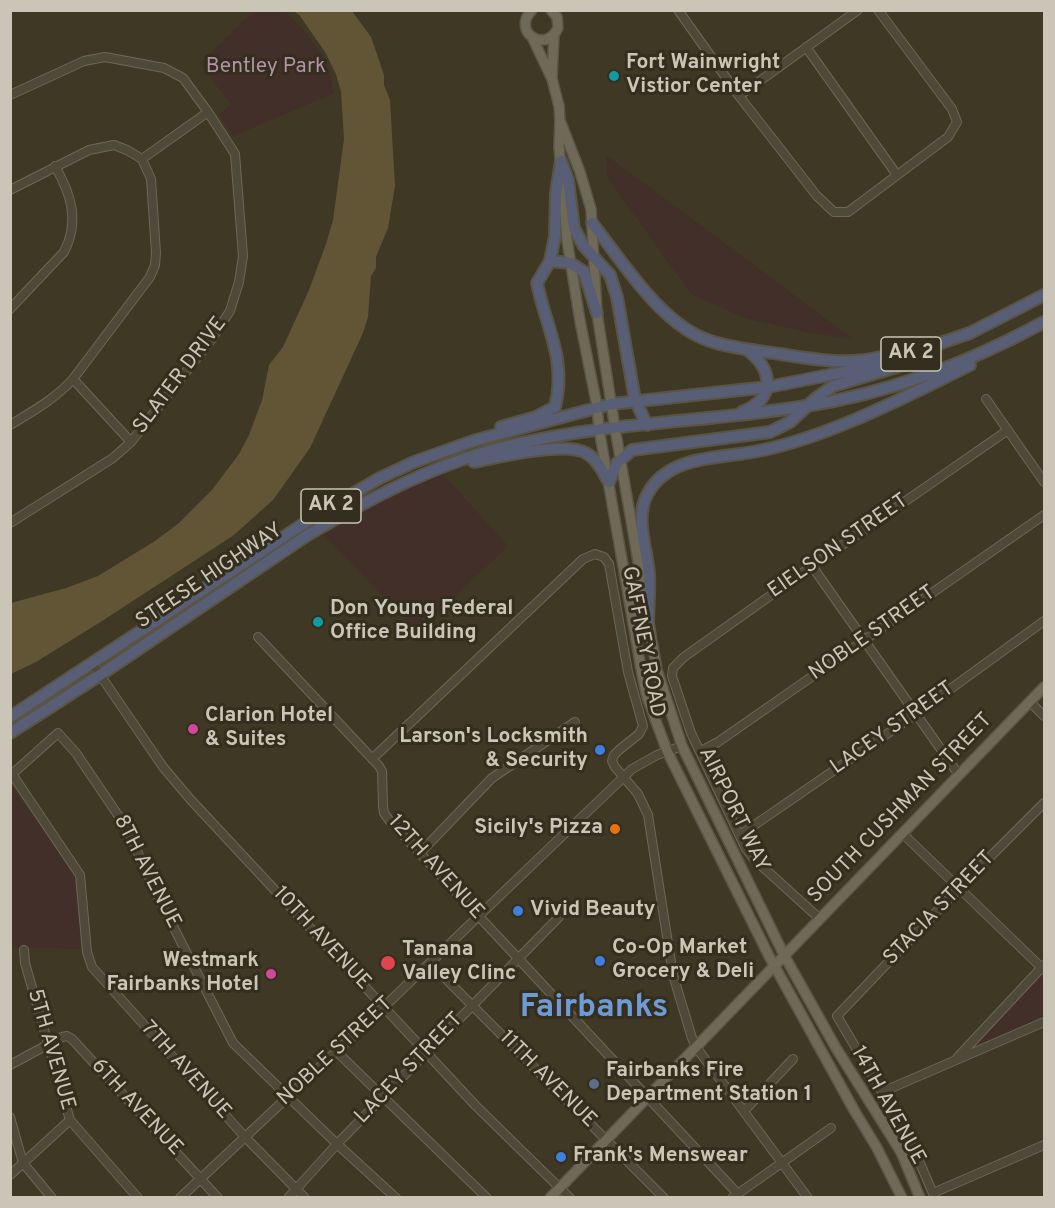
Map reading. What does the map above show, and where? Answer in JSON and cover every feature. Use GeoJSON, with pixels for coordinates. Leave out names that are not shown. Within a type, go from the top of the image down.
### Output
{"type":"FeatureCollection","features":[{"type":"Feature","properties":{"kind":"highway"},"geometry":{"type":"LineString","coordinates":[[561,161],[568,180],[574,228],[583,244],[610,275],[617,297],[635,400],[648,425]]}},
{"type":"Feature","properties":{"kind":"highway"},"geometry":{"type":"LineString","coordinates":[[414,462],[466,438],[536,417],[555,408],[560,373],[555,343],[537,283],[550,261],[555,236],[556,193],[561,161]]}},
{"type":"Feature","properties":{"kind":"highway"},"geometry":{"type":"LineString","coordinates":[[592,223],[653,302],[687,331],[708,341],[745,349],[834,362],[870,360],[910,350],[968,328],[1044,289]]}},
{"type":"Feature","properties":{"kind":"highway"},"geometry":{"type":"LineString","coordinates":[[550,261],[570,263],[584,272],[597,313]]}},
{"type":"Feature","properties":{"kind":"highway","name":"AK 2"},"geometry":{"type":"LineString","coordinates":[[611,404],[768,387],[870,367],[970,333],[1044,295]]}},
{"type":"Feature","properties":{"kind":"highway"},"geometry":{"type":"LineString","coordinates":[[648,624],[649,574],[642,528],[643,506],[647,494],[659,477],[683,463],[761,451],[799,440],[849,421],[993,353],[1044,322]]}},
{"type":"Feature","properties":{"kind":"highway","name":"AK 2"},"geometry":{"type":"LineString","coordinates":[[615,428],[807,406],[861,394],[917,378],[968,359],[1044,322]]}},
{"type":"Feature","properties":{"kind":"highway"},"geometry":{"type":"LineString","coordinates":[[609,482],[620,459],[632,450],[770,432],[790,422],[821,394],[840,383],[916,361],[970,333]]}},
{"type":"Feature","properties":{"kind":"highway"},"geometry":{"type":"LineString","coordinates":[[733,415],[755,404],[765,395],[768,387],[764,368],[754,355],[745,349]]}},
{"type":"Feature","properties":{"kind":"highway","name":"STEESE HIGHWAY"},"geometry":{"type":"LineString","coordinates":[[10,717],[326,509],[380,478],[414,462],[472,441],[611,404]]}},
{"type":"Feature","properties":{"kind":"highway","name":"STEESE HIGHWAY"},"geometry":{"type":"LineString","coordinates":[[10,733],[306,536],[404,481],[514,444],[615,428]]}},
{"type":"Feature","properties":{"kind":"highway"},"geometry":{"type":"LineString","coordinates":[[427,473],[500,456],[569,448],[587,454],[596,461],[609,482]]}},
{"type":"Feature","properties":{"kind":"main road"},"geometry":{"type":"LineString","coordinates":[[532,10],[526,15],[527,31],[552,79],[559,106],[559,147],[570,263],[597,406]]}},
{"type":"Feature","properties":{"kind":"main road"},"geometry":{"type":"LineString","coordinates":[[551,10],[558,22],[554,35],[552,79]]}},
{"type":"Feature","properties":{"kind":"main road"},"geometry":{"type":"LineString","coordinates":[[532,37],[541,40],[554,35]]}},
{"type":"Feature","properties":{"kind":"main road"},"geometry":{"type":"LineString","coordinates":[[560,121],[580,172],[591,209],[597,313],[611,404]]}},
{"type":"Feature","properties":{"kind":"main road","name":"AIRPORT WAY"},"geometry":{"type":"LineString","coordinates":[[611,404],[657,670],[682,746],[784,956],[836,1048],[901,1152],[920,1197]]}},
{"type":"Feature","properties":{"kind":"main road","name":"AIRPORT WAY"},"geometry":{"type":"LineString","coordinates":[[597,406],[599,429],[642,674],[647,697],[667,751],[774,966],[877,1148],[902,1197]]}},
{"type":"Feature","properties":{"kind":"main road","name":"SOUTH CUSHMAN STREET"},"geometry":{"type":"LineString","coordinates":[[550,1197],[1044,687]]}},
{"type":"Feature","properties":{"kind":"street"},"geometry":{"type":"LineString","coordinates":[[678,10],[740,96],[817,196],[834,212],[848,212],[948,137],[957,123],[952,109],[878,10]]}},
{"type":"Feature","properties":{"kind":"street"},"geometry":{"type":"LineString","coordinates":[[740,96],[858,10]]}},
{"type":"Feature","properties":{"kind":"street"},"geometry":{"type":"LineString","coordinates":[[806,47],[897,175]]}},
{"type":"Feature","properties":{"kind":"street","name":"SLATER DRIVE"},"geometry":{"type":"LineString","coordinates":[[10,95],[84,60],[105,57],[164,68],[183,78],[235,154],[243,256],[230,311],[221,327],[131,442],[113,458],[10,523]]}},
{"type":"Feature","properties":{"kind":"street"},"geometry":{"type":"LineString","coordinates":[[142,159],[208,112]]}},
{"type":"Feature","properties":{"kind":"street"},"geometry":{"type":"LineString","coordinates":[[10,190],[89,150],[114,145],[142,159],[151,179],[155,265],[150,277],[73,379],[49,401],[10,425]]}},
{"type":"Feature","properties":{"kind":"street"},"geometry":{"type":"LineString","coordinates":[[10,309],[64,252],[69,243],[72,218],[70,199],[55,166]]}},
{"type":"Feature","properties":{"kind":"street"},"geometry":{"type":"LineString","coordinates":[[73,379],[131,442]]}},
{"type":"Feature","properties":{"kind":"street"},"geometry":{"type":"LineString","coordinates":[[986,399],[1044,482]]}},
{"type":"Feature","properties":{"kind":"street","name":"EIELSON STREET"},"geometry":{"type":"LineString","coordinates":[[701,752],[691,733],[679,700],[672,676],[673,668],[684,657],[812,566],[1008,430]]}},
{"type":"Feature","properties":{"kind":"street","name":"NOBLE STREET"},"geometry":{"type":"LineString","coordinates":[[701,752],[1044,515]]}},
{"type":"Feature","properties":{"kind":"street","name":"GAFFNEY ROAD"},"geometry":{"type":"LineString","coordinates":[[372,759],[568,572],[583,559],[595,554],[604,557],[609,564],[628,672],[643,726],[639,735],[614,755],[612,761],[638,794],[648,815],[673,975],[684,1015],[696,1047],[808,1197]]}},
{"type":"Feature","properties":{"kind":"street"},"geometry":{"type":"LineString","coordinates":[[812,566],[959,775]]}},
{"type":"Feature","properties":{"kind":"street","name":"LACEY STREET"},"geometry":{"type":"LineString","coordinates":[[740,835],[916,714],[1044,621]]}},
{"type":"Feature","properties":{"kind":"street","name":"12TH AVENUE"},"geometry":{"type":"LineString","coordinates":[[258,637],[382,771],[384,813],[735,1195]]}},
{"type":"Feature","properties":{"kind":"street","name":"10TH AVENUE"},"geometry":{"type":"LineString","coordinates":[[92,663],[163,767],[181,789],[476,1106],[570,1197]]}},
{"type":"Feature","properties":{"kind":"street"},"geometry":{"type":"LineString","coordinates":[[1030,702],[1044,716]]}},
{"type":"Feature","properties":{"kind":"street"},"geometry":{"type":"LineString","coordinates":[[421,852],[492,778],[575,722]]}},
{"type":"Feature","properties":{"kind":"street","name":"8TH AVENUE"},"geometry":{"type":"LineString","coordinates":[[11,775],[58,732],[126,827],[159,899],[233,1043],[336,1144],[396,1197]]}},
{"type":"Feature","properties":{"kind":"street","name":"NOBLE STREET"},"geometry":{"type":"LineString","coordinates":[[180,1197],[336,1052],[624,777],[642,763],[682,746]]}},
{"type":"Feature","properties":{"kind":"street"},"geometry":{"type":"LineString","coordinates":[[701,752],[754,860],[820,919]]}},
{"type":"Feature","properties":{"kind":"street","name":"7TH AVENUE"},"geometry":{"type":"LineString","coordinates":[[11,775],[80,875],[87,951],[92,967],[245,1137],[305,1197]]}},
{"type":"Feature","properties":{"kind":"street","name":"STACIA STREET"},"geometry":{"type":"LineString","coordinates":[[837,1016],[1044,803]]}},
{"type":"Feature","properties":{"kind":"street"},"geometry":{"type":"LineString","coordinates":[[902,833],[1044,968],[954,1061]]}},
{"type":"Feature","properties":{"kind":"street","name":"LACEY STREET"},"geometry":{"type":"LineString","coordinates":[[288,1197],[425,1052],[559,917]]}},
{"type":"Feature","properties":{"kind":"street","name":"5TH AVENUE"},"geometry":{"type":"LineString","coordinates":[[24,950],[25,963],[70,1120],[138,1197]]}},
{"type":"Feature","properties":{"kind":"street","name":"11TH AVENUE"},"geometry":{"type":"LineString","coordinates":[[430,963],[664,1197]]}},
{"type":"Feature","properties":{"kind":"street","name":"14TH AVENUE"},"geometry":{"type":"LineString","coordinates":[[837,1016],[882,1092],[919,1161],[934,1195]]}},
{"type":"Feature","properties":{"kind":"street"},"geometry":{"type":"LineString","coordinates":[[882,1092],[1044,1022]]}},
{"type":"Feature","properties":{"kind":"street","name":"6TH AVENUE"},"geometry":{"type":"LineString","coordinates":[[48,1044],[62,1037],[67,1036],[72,1039],[218,1197]]}},
{"type":"Feature","properties":{"kind":"street"},"geometry":{"type":"LineString","coordinates":[[10,1065],[48,1044]]}},
{"type":"Feature","properties":{"kind":"street"},"geometry":{"type":"LineString","coordinates":[[336,1052],[487,1197]]}},
{"type":"Feature","properties":{"kind":"street"},"geometry":{"type":"LineString","coordinates":[[744,1111],[793,1059]]}},
{"type":"Feature","properties":{"kind":"street"},"geometry":{"type":"LineString","coordinates":[[10,1117],[23,1163],[52,1197]]}},
{"type":"Feature","properties":{"kind":"street"},"geometry":{"type":"LineString","coordinates":[[10,1175],[70,1120]]}},
{"type":"Feature","properties":{"kind":"street"},"geometry":{"type":"LineString","coordinates":[[735,1195],[831,1128]]}},
{"type":"Feature","properties":{"kind":"street"},"geometry":{"type":"LineString","coordinates":[[934,1195],[1044,1145]]}},
{"type":"Feature","properties":{"kind":"green space","name":"Bentley Park"},"geometry":{"type":"Polygon","coordinates":[[[254,11],[284,11],[298,25],[322,56],[331,77],[334,93],[233,136],[219,114],[231,105],[200,63],[254,11]]]}},
{"type":"Feature","properties":{"kind":"green space"},"geometry":{"type":"Polygon","coordinates":[[[606,155],[852,339],[806,332],[745,318],[691,294],[607,177],[606,155]]]}},
{"type":"Feature","properties":{"kind":"green space"},"geometry":{"type":"Polygon","coordinates":[[[443,474],[508,546],[418,632],[323,535],[387,497],[443,474]]]}},
{"type":"Feature","properties":{"kind":"green space"},"geometry":{"type":"Polygon","coordinates":[[[10,784],[76,877],[81,949],[11,947],[10,784]]]}},
{"type":"Feature","properties":{"kind":"green space"},"geometry":{"type":"Polygon","coordinates":[[[1044,970],[1044,1022],[954,1061],[1044,970]]]}},
{"type":"Feature","properties":{"kind":"shaded area"},"geometry":{"type":"Polygon","coordinates":[[[294,11],[352,11],[371,37],[390,100],[395,186],[388,228],[376,257],[376,268],[371,276],[368,317],[363,333],[310,448],[273,500],[234,535],[99,623],[36,662],[11,674],[11,603],[66,588],[98,576],[155,541],[179,523],[212,490],[239,454],[249,435],[262,400],[269,365],[283,347],[309,290],[326,244],[333,220],[344,139],[341,92],[336,74],[325,52],[294,11]]]}},
{"type":"Feature","properties":{"kind":"place","name":"Fort Wainwright Vistior Center"},"geometry":{"type":"Point","coordinates":[614,76]}},
{"type":"Feature","properties":{"kind":"place","name":"Don Young Federal Office Building"},"geometry":{"type":"Point","coordinates":[318,622]}},
{"type":"Feature","properties":{"kind":"place","name":"Clarion Hotel & Suites"},"geometry":{"type":"Point","coordinates":[193,729]}},
{"type":"Feature","properties":{"kind":"place","name":"Larson's Locksmith & Security"},"geometry":{"type":"Point","coordinates":[600,750]}},
{"type":"Feature","properties":{"kind":"place","name":"Sicily's Pizza"},"geometry":{"type":"Point","coordinates":[615,829]}},
{"type":"Feature","properties":{"kind":"place","name":"Vivid Beauty"},"geometry":{"type":"Point","coordinates":[518,911]}},
{"type":"Feature","properties":{"kind":"place","name":"Co-Op Market Grocery & Deli"},"geometry":{"type":"Point","coordinates":[600,961]}},
{"type":"Feature","properties":{"kind":"place","name":"Tanana Valley Clinc"},"geometry":{"type":"Point","coordinates":[388,963]}},
{"type":"Feature","properties":{"kind":"place","name":"Westmark Fairbanks Hotel"},"geometry":{"type":"Point","coordinates":[271,974]}},
{"type":"Feature","properties":{"kind":"place","name":"Fairbanks Fire Department Station 1"},"geometry":{"type":"Point","coordinates":[594,1084]}},
{"type":"Feature","properties":{"kind":"place","name":"Frank's Menswear"},"geometry":{"type":"Point","coordinates":[561,1157]}},
{"type":"Feature","properties":{"kind":"district","name":"Fairbanks"},"geometry":{"type":"Point","coordinates":[594,1009]}}]}
